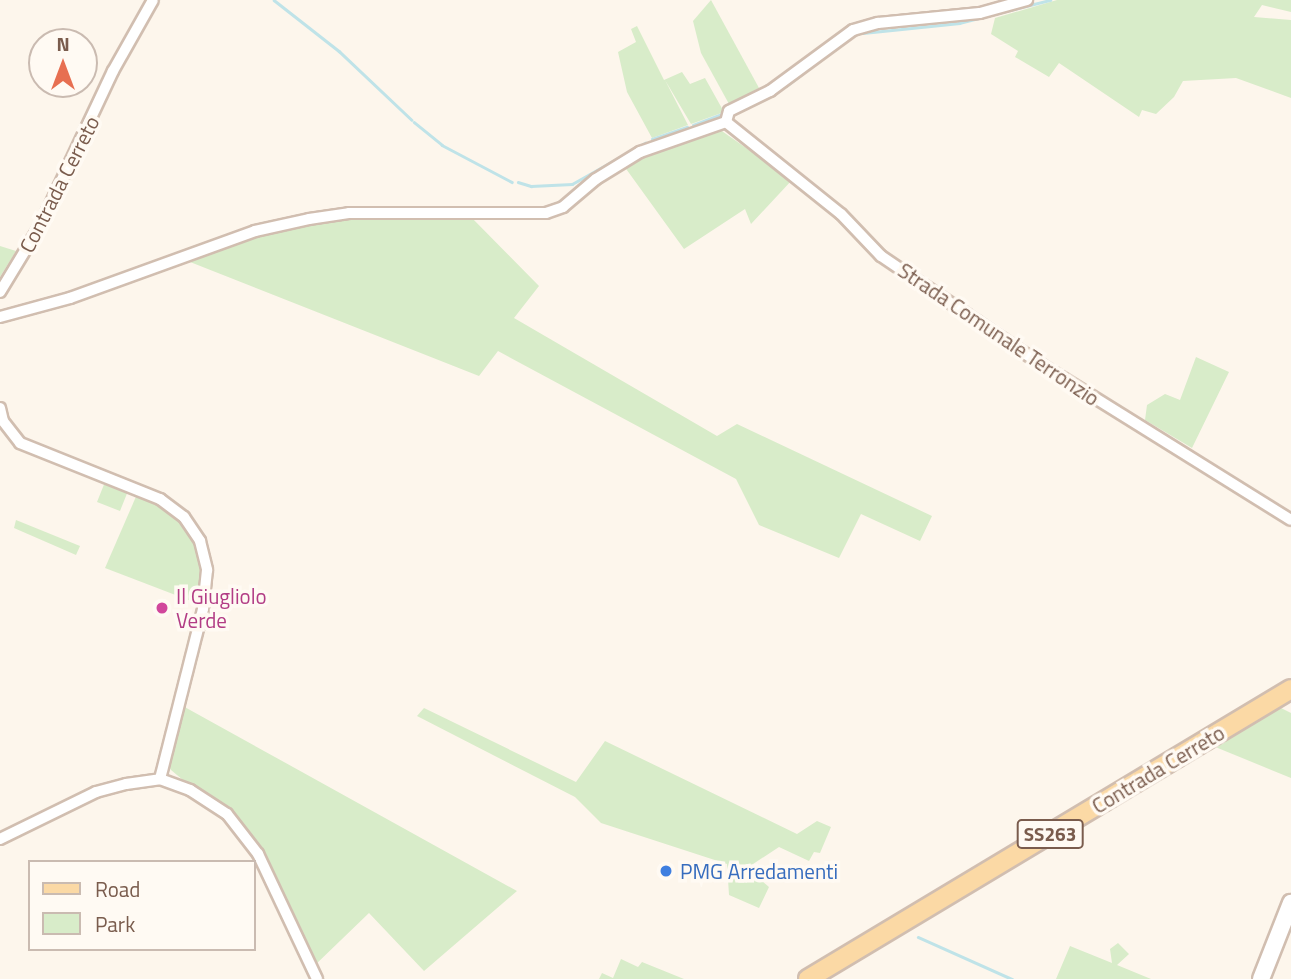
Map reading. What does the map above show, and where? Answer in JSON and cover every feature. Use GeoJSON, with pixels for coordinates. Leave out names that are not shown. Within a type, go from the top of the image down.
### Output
{"type":"FeatureCollection","features":[{"type":"Feature","properties":{"kind":"main road","name":"Contrada Cerreto"},"geometry":{"type":"LineString","coordinates":[[808,979],[1291,689]]}},
{"type":"Feature","properties":{"kind":"street","name":"Contrada Cerreto"},"geometry":{"type":"LineString","coordinates":[[0,292],[40,226],[113,71],[153,0]]}},
{"type":"Feature","properties":{"kind":"street"},"geometry":{"type":"LineString","coordinates":[[0,317],[70,298],[255,231],[309,219],[349,214],[546,213],[563,208],[596,179],[640,152],[726,122],[729,111],[770,91],[864,25],[980,13],[1027,0]]}},
{"type":"Feature","properties":{"kind":"street","name":"Strada Comunale Terronzio"},"geometry":{"type":"LineString","coordinates":[[726,122],[841,214],[881,256],[1074,386],[1291,520]]}},
{"type":"Feature","properties":{"kind":"street"},"geometry":{"type":"LineString","coordinates":[[0,408],[3,421],[20,443],[160,499],[184,517],[200,541],[206,589],[160,779]]}},
{"type":"Feature","properties":{"kind":"street"},"geometry":{"type":"LineString","coordinates":[[0,839],[96,792],[160,779],[190,790],[227,814],[245,834],[317,979]]}},
{"type":"Feature","properties":{"kind":"street"},"geometry":{"type":"LineString","coordinates":[[1261,979],[1291,903]]}},
{"type":"Feature","properties":{"kind":"green space"},"geometry":{"type":"Polygon","coordinates":[[[711,0],[759,88],[729,104],[701,53],[693,21],[711,0]]]}},
{"type":"Feature","properties":{"kind":"green space"},"geometry":{"type":"Polygon","coordinates":[[[1057,0],[1291,0],[1291,12],[1262,5],[1254,17],[1291,20],[1291,98],[1236,78],[1183,81],[1174,97],[1156,114],[1142,110],[1139,117],[1059,63],[1049,77],[1015,57],[1018,51],[991,34],[995,18],[1057,0]]]}},
{"type":"Feature","properties":{"kind":"green space"},"geometry":{"type":"Polygon","coordinates":[[[637,26],[664,80],[682,72],[690,84],[705,78],[724,112],[691,124],[665,80],[688,125],[652,138],[627,92],[618,52],[636,42],[631,29],[637,26]]]}},
{"type":"Feature","properties":{"kind":"green space"},"geometry":{"type":"Polygon","coordinates":[[[719,129],[792,180],[751,224],[745,209],[684,249],[624,166],[719,129]]]}},
{"type":"Feature","properties":{"kind":"green space"},"geometry":{"type":"Polygon","coordinates":[[[470,216],[539,286],[514,318],[717,436],[737,424],[932,516],[920,541],[861,514],[839,558],[759,525],[736,479],[498,351],[479,376],[185,260],[267,231],[345,217],[470,216]]]}},
{"type":"Feature","properties":{"kind":"green space"},"geometry":{"type":"Polygon","coordinates":[[[0,246],[16,251],[0,277],[0,246]]]}},
{"type":"Feature","properties":{"kind":"green space"},"geometry":{"type":"Polygon","coordinates":[[[1196,357],[1229,372],[1192,448],[1145,420],[1147,405],[1165,394],[1180,400],[1196,357]]]}},
{"type":"Feature","properties":{"kind":"green space"},"geometry":{"type":"Polygon","coordinates":[[[105,482],[128,491],[120,511],[97,502],[105,482]]]}},
{"type":"Feature","properties":{"kind":"green space"},"geometry":{"type":"Polygon","coordinates":[[[138,492],[173,512],[190,532],[201,555],[199,604],[105,568],[138,492]]]}},
{"type":"Feature","properties":{"kind":"green space"},"geometry":{"type":"Polygon","coordinates":[[[16,520],[80,546],[76,555],[14,528],[16,520]]]}},
{"type":"Feature","properties":{"kind":"green space"},"geometry":{"type":"Polygon","coordinates":[[[1273,704],[1291,713],[1291,778],[1208,744],[1273,704]]]}},
{"type":"Feature","properties":{"kind":"green space"},"geometry":{"type":"Polygon","coordinates":[[[181,705],[517,891],[424,971],[369,913],[313,967],[250,836],[171,770],[167,763],[181,705]]]}},
{"type":"Feature","properties":{"kind":"green space"},"geometry":{"type":"Polygon","coordinates":[[[424,708],[576,782],[605,741],[797,834],[817,821],[831,827],[820,853],[814,852],[809,861],[779,847],[747,868],[769,887],[759,908],[729,895],[727,864],[601,823],[575,797],[417,716],[424,708]]]}},
{"type":"Feature","properties":{"kind":"green space"},"geometry":{"type":"Polygon","coordinates":[[[1118,943],[1129,954],[1117,965],[1151,979],[1056,979],[1070,946],[1112,963],[1110,949],[1118,943]]]}},
{"type":"Feature","properties":{"kind":"green space"},"geometry":{"type":"Polygon","coordinates":[[[621,959],[638,967],[642,962],[684,979],[599,979],[602,973],[613,978],[621,959]]]}},
{"type":"Feature","properties":{"kind":"waterway"},"geometry":{"type":"LineString","coordinates":[[274,0],[339,51],[412,120]]}},
{"type":"Feature","properties":{"kind":"waterway"},"geometry":{"type":"LineString","coordinates":[[863,33],[959,23],[1050,0]]}},
{"type":"Feature","properties":{"kind":"waterway"},"geometry":{"type":"LineString","coordinates":[[786,86],[803,73]]}},
{"type":"Feature","properties":{"kind":"waterway"},"geometry":{"type":"LineString","coordinates":[[753,105],[769,97]]}},
{"type":"Feature","properties":{"kind":"waterway"},"geometry":{"type":"LineString","coordinates":[[693,125],[725,113]]}},
{"type":"Feature","properties":{"kind":"waterway"},"geometry":{"type":"LineString","coordinates":[[414,122],[442,145],[512,182]]}},
{"type":"Feature","properties":{"kind":"waterway"},"geometry":{"type":"LineString","coordinates":[[652,139],[687,127]]}},
{"type":"Feature","properties":{"kind":"waterway"},"geometry":{"type":"LineString","coordinates":[[518,182],[531,186],[572,184],[645,143]]}},
{"type":"Feature","properties":{"kind":"waterway"},"geometry":{"type":"LineString","coordinates":[[918,937],[1012,979]]}},
{"type":"Feature","properties":{"kind":"place","name":"Il Giugliolo Verde"},"geometry":{"type":"Point","coordinates":[162,608]}},
{"type":"Feature","properties":{"kind":"place","name":"PMG Arredamenti"},"geometry":{"type":"Point","coordinates":[666,871]}}]}
